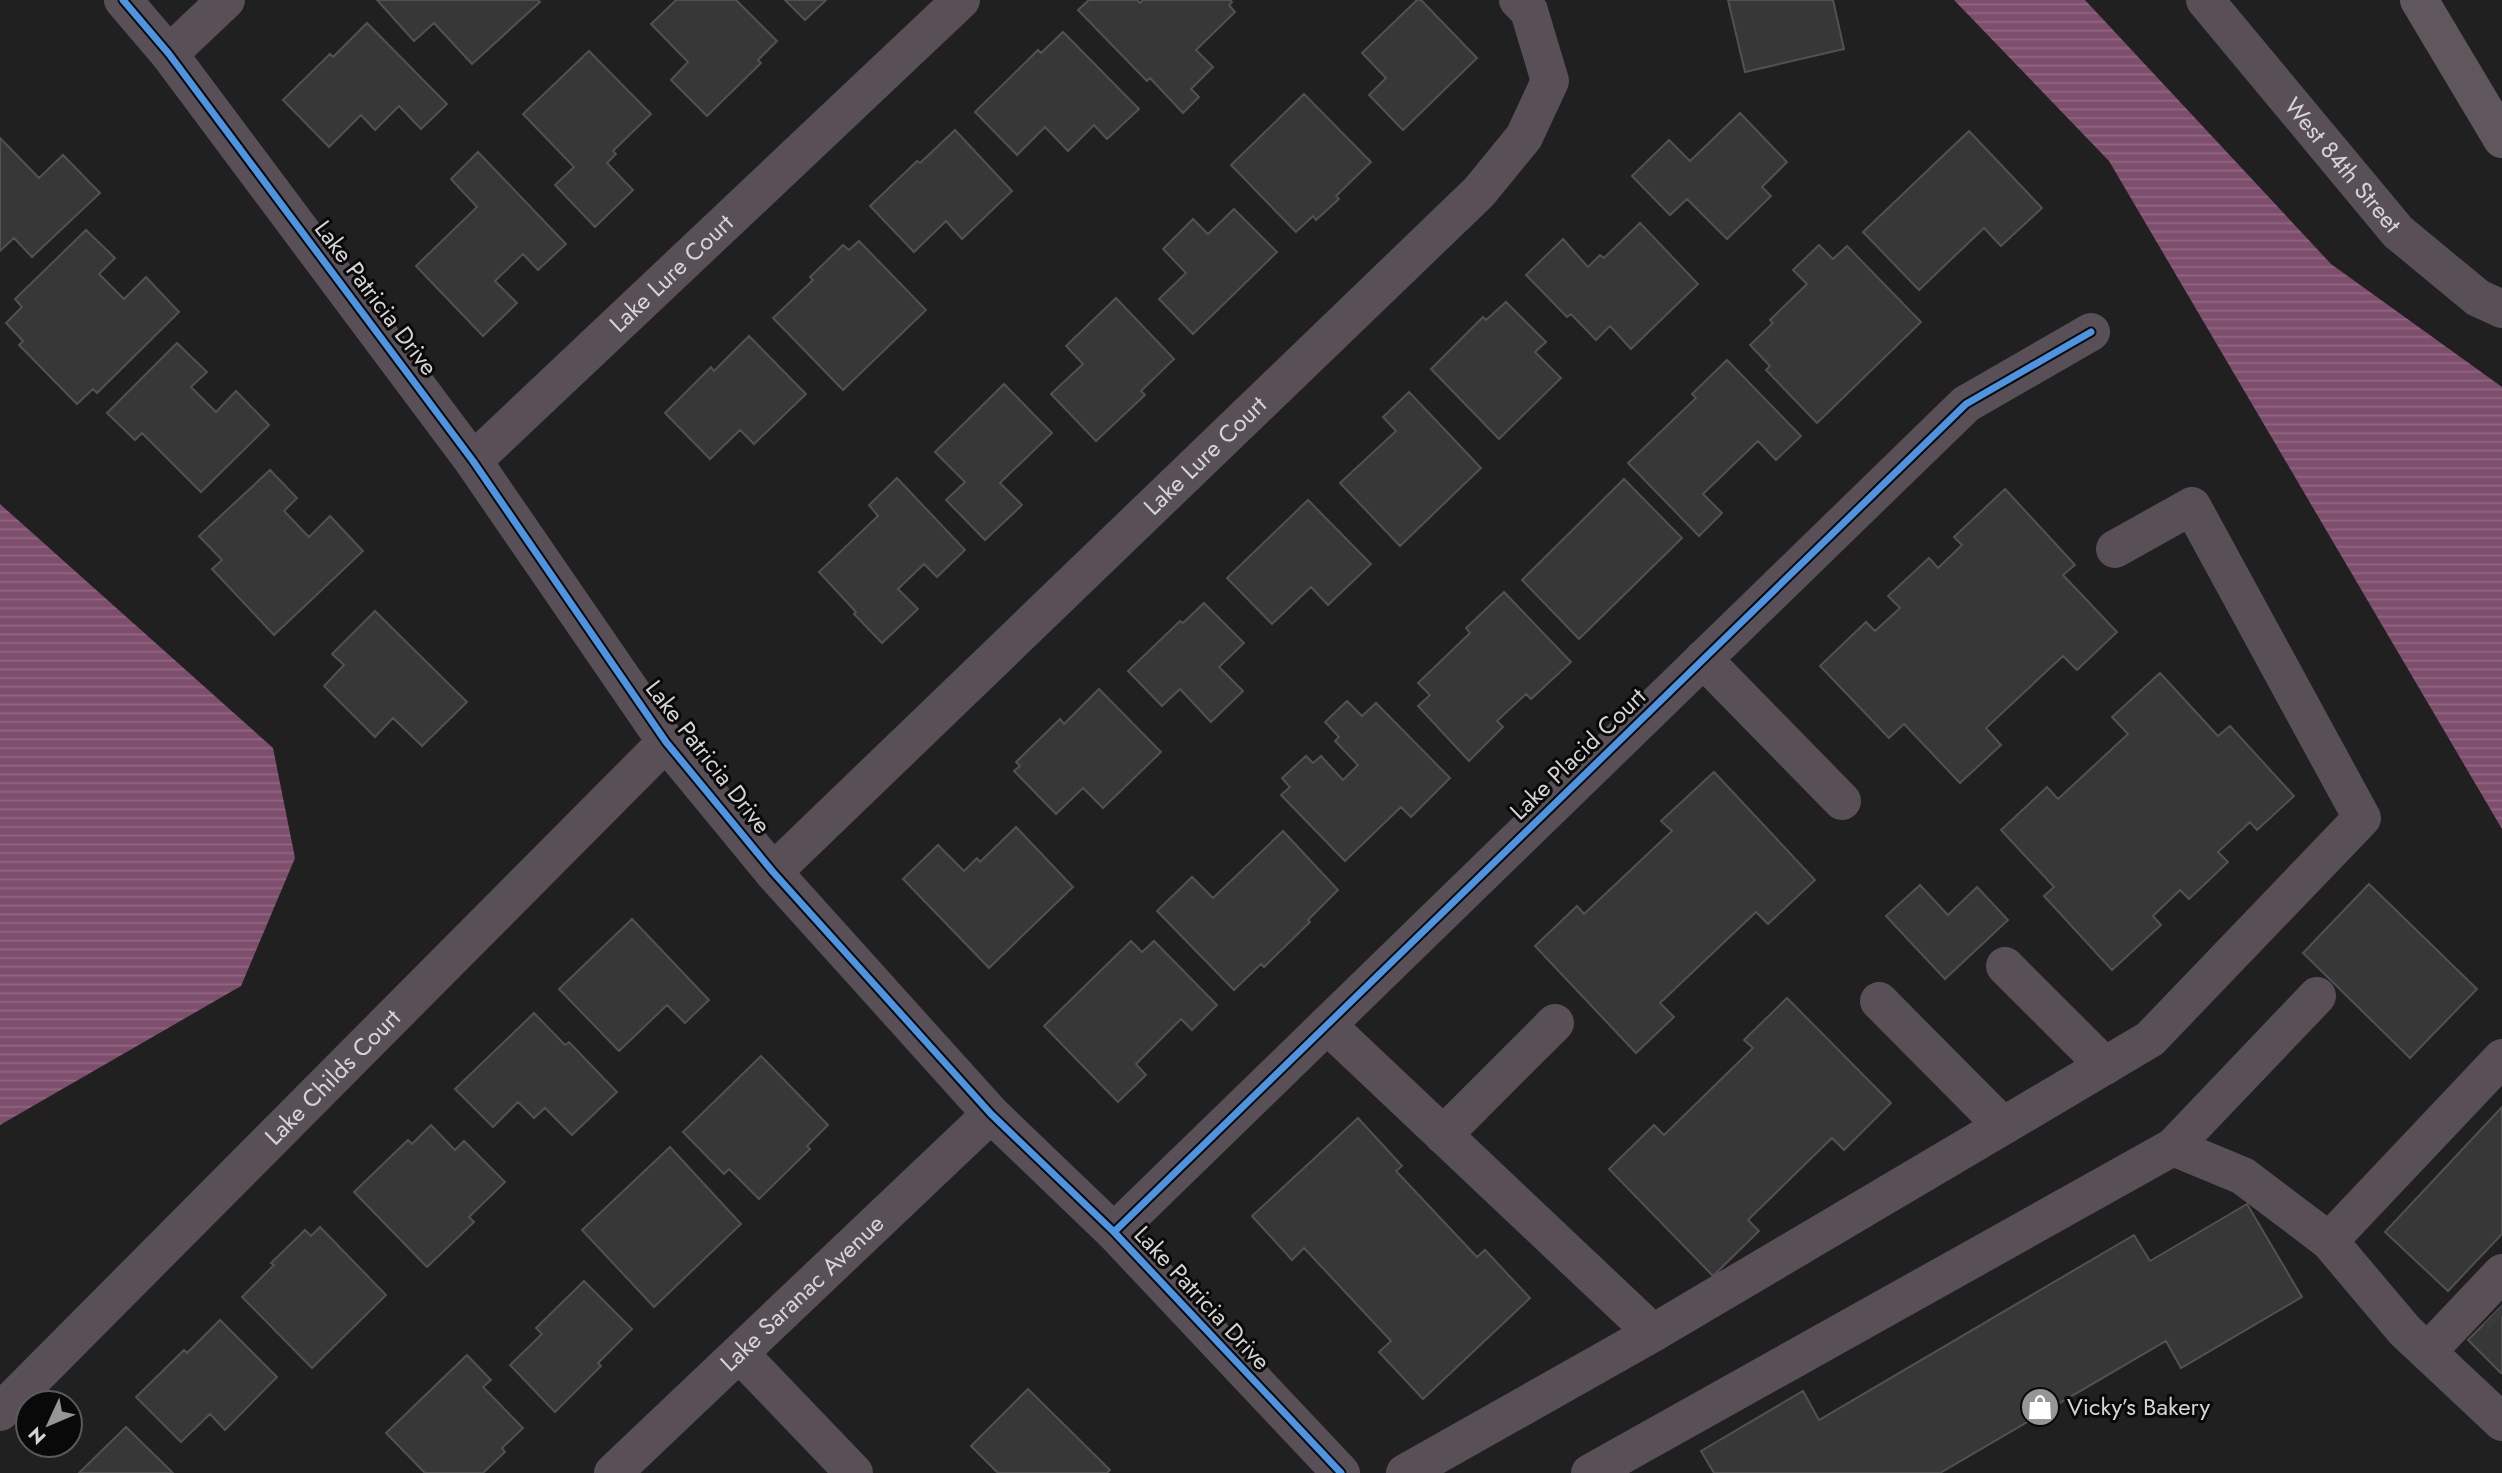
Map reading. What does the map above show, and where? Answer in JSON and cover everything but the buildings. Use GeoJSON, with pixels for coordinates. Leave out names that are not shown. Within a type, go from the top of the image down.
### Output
{"type":"FeatureCollection","features":[{"type":"Feature","properties":{"kind":"highway"},"geometry":{"type":"LineString","coordinates":[[2419,0],[2502,139]]}},
{"type":"Feature","properties":{"kind":"street","name":"Lake Patricia Drive"},"geometry":{"type":"LineString","coordinates":[[123,0],[169,54],[473,461],[666,742],[773,872],[991,1114],[1114,1232],[1341,1473]]}},
{"type":"Feature","properties":{"kind":"street"},"geometry":{"type":"LineString","coordinates":[[169,54],[226,0]]}},
{"type":"Feature","properties":{"kind":"street","name":"Lake Lure Court"},"geometry":{"type":"LineString","coordinates":[[473,461],[961,0]]}},
{"type":"Feature","properties":{"kind":"street","name":"Lake Lure Court"},"geometry":{"type":"LineString","coordinates":[[773,872],[1479,192],[1524,137],[1550,81],[1529,11],[1518,0]]}},
{"type":"Feature","properties":{"kind":"street","name":"West 84th Street"},"geometry":{"type":"LineString","coordinates":[[2205,0],[2398,232],[2478,298],[2502,309]]}},
{"type":"Feature","properties":{"kind":"street","name":"Lake Placid Court"},"geometry":{"type":"LineString","coordinates":[[1114,1232],[1966,404],[2091,332]]}},
{"type":"Feature","properties":{"kind":"street"},"geometry":{"type":"LineString","coordinates":[[1405,1473],[1653,1333],[2150,1039],[2362,818],[2192,506],[2115,549]]}},
{"type":"Feature","properties":{"kind":"street"},"geometry":{"type":"LineString","coordinates":[[1703,659],[1842,801]]}},
{"type":"Feature","properties":{"kind":"street","name":"Lake Childs Court"},"geometry":{"type":"LineString","coordinates":[[0,1412],[666,742]]}},
{"type":"Feature","properties":{"kind":"street"},"geometry":{"type":"LineString","coordinates":[[2005,967],[2105,1066]]}},
{"type":"Feature","properties":{"kind":"street"},"geometry":{"type":"LineString","coordinates":[[1610,1468],[2173,1147],[2318,996]]}},
{"type":"Feature","properties":{"kind":"street"},"geometry":{"type":"LineString","coordinates":[[1879,1001],[2003,1126]]}},
{"type":"Feature","properties":{"kind":"street"},"geometry":{"type":"LineString","coordinates":[[1443,1135],[1555,1023]]}},
{"type":"Feature","properties":{"kind":"street"},"geometry":{"type":"LineString","coordinates":[[1327,1025],[1653,1333]]}},
{"type":"Feature","properties":{"kind":"street"},"geometry":{"type":"LineString","coordinates":[[2329,1241],[2499,1069]]}},
{"type":"Feature","properties":{"kind":"street","name":"Lake Saranac Avenue"},"geometry":{"type":"LineString","coordinates":[[612,1473],[991,1114]]}},
{"type":"Feature","properties":{"kind":"street"},"geometry":{"type":"LineString","coordinates":[[2173,1147],[2243,1176],[2329,1241],[2405,1331],[2497,1407]]}},
{"type":"Feature","properties":{"kind":"street"},"geometry":{"type":"LineString","coordinates":[[2428,1351],[2493,1293]]}},
{"type":"Feature","properties":{"kind":"street"},"geometry":{"type":"LineString","coordinates":[[740,1354],[854,1473]]}},
{"type":"Feature","properties":{"kind":"shaded area"},"geometry":{"type":"Polygon","coordinates":[[[1954,0],[2085,0],[2331,264],[2502,387],[2502,829],[2109,161],[1954,0]]]}},
{"type":"Feature","properties":{"kind":"shaded area"},"geometry":{"type":"Polygon","coordinates":[[[0,504],[273,748],[295,858],[241,986],[0,1125],[0,504]]]}},
{"type":"Feature","properties":{"kind":"tunnel"},"geometry":{"type":"LineString","coordinates":[[2497,1311],[2502,1316]]}},
{"type":"Feature","properties":{"kind":"cycle path"},"geometry":{"type":"LineString","coordinates":[[123,0],[169,54],[473,461],[666,742],[773,872],[991,1114],[1114,1232],[1341,1473]]}},
{"type":"Feature","properties":{"kind":"cycle path"},"geometry":{"type":"LineString","coordinates":[[1114,1232],[1966,404],[2091,332]]}},
{"type":"Feature","properties":{"kind":"place","name":"Vicky’s Bakery"},"geometry":{"type":"Point","coordinates":[2040,1407]}}]}
